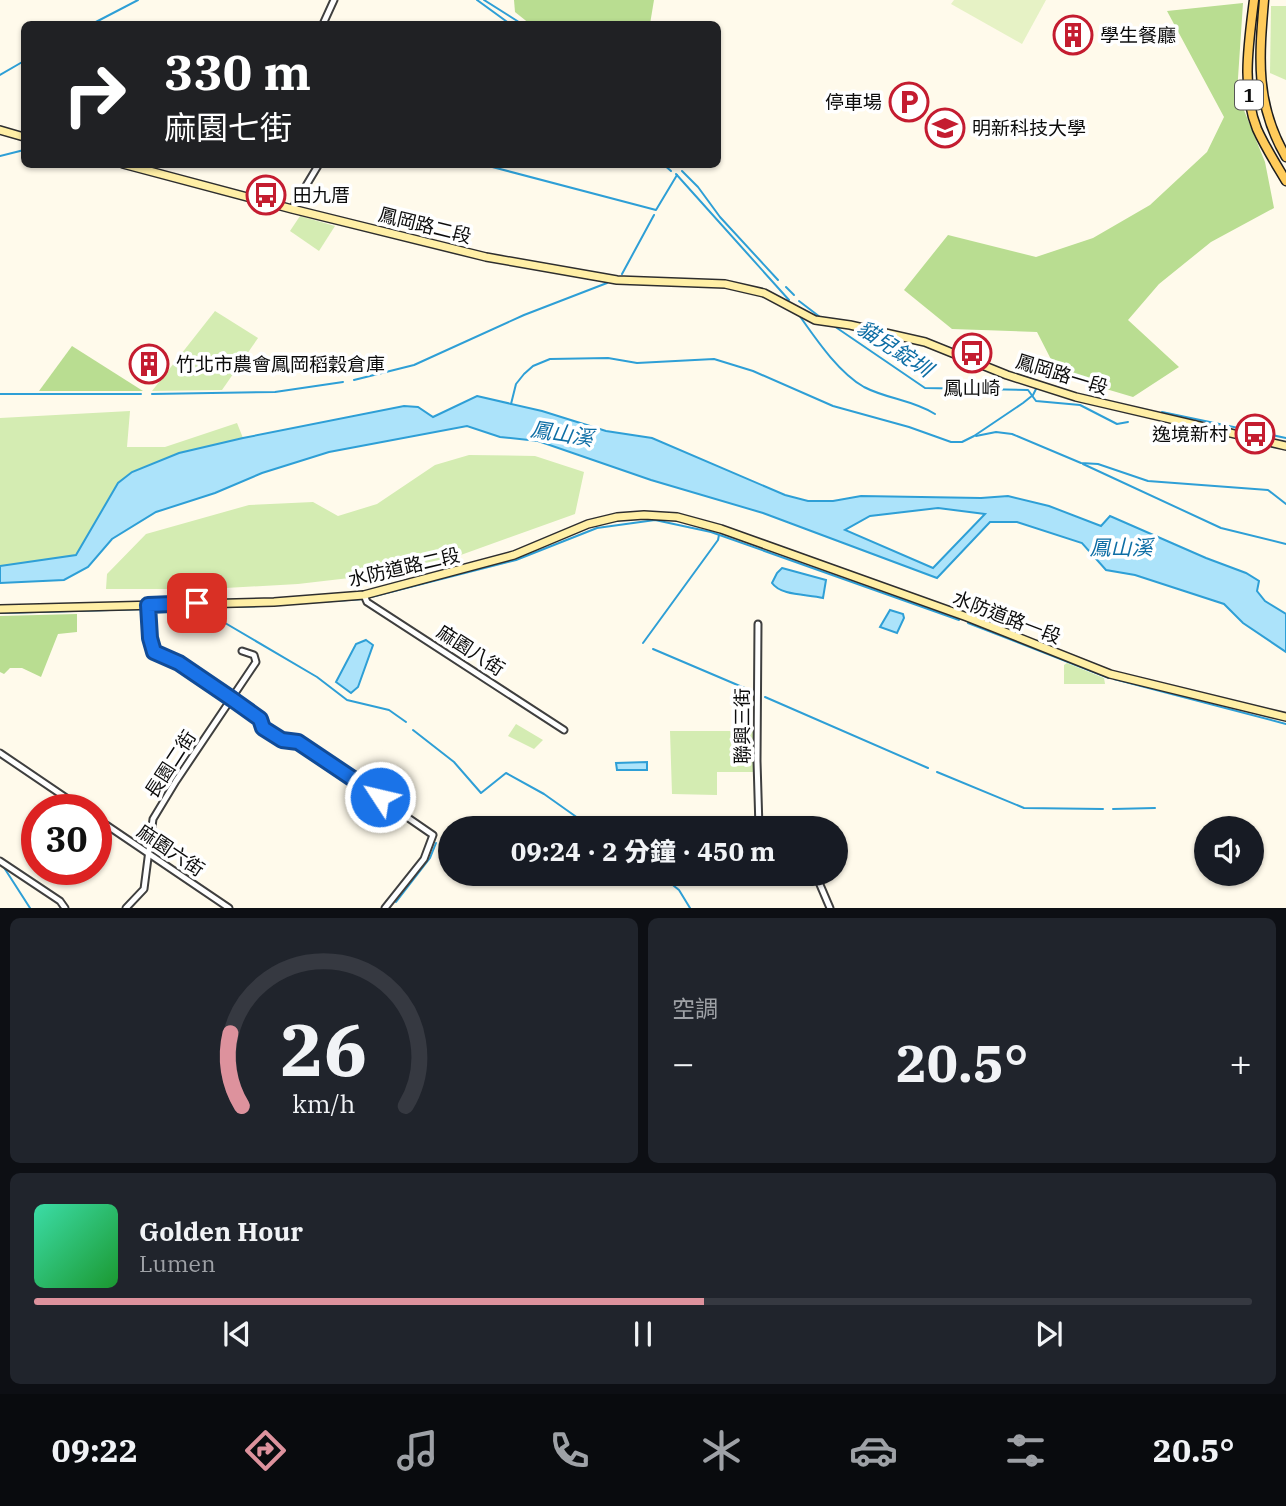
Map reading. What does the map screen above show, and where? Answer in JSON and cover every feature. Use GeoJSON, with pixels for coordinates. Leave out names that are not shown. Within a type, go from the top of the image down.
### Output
{"type":"FeatureCollection","features":[{"type":"Feature","properties":{"kind":"main road","name":"1"},"geometry":{"type":"LineString","coordinates":[[1254,0],[1247,76],[1250,98],[1258,130],[1286,181]]}},
{"type":"Feature","properties":{"kind":"main road","name":"1"},"geometry":{"type":"LineString","coordinates":[[1264,0],[1260,87],[1263,103],[1286,157]]}},
{"type":"Feature","properties":{"kind":"street"},"geometry":{"type":"LineString","coordinates":[[324,21],[334,0]]}},
{"type":"Feature","properties":{"kind":"street"},"geometry":{"type":"LineString","coordinates":[[0,130],[21,136]]}},
{"type":"Feature","properties":{"kind":"street","name":"鳳岡路二段"},"geometry":{"type":"LineString","coordinates":[[138,168],[292,209],[520,264],[617,280],[725,284]]}},
{"type":"Feature","properties":{"kind":"street"},"geometry":{"type":"LineString","coordinates":[[292,209],[317,168]]}},
{"type":"Feature","properties":{"kind":"street","name":"鳳岡路一段"},"geometry":{"type":"LineString","coordinates":[[725,284],[764,293],[815,320],[925,342],[1007,375],[1076,397],[1286,446]]}},
{"type":"Feature","properties":{"kind":"street","name":"水防道路二段"},"geometry":{"type":"LineString","coordinates":[[0,609],[148,608],[365,598],[514,555],[589,524],[617,517],[677,517],[721,529]]}},
{"type":"Feature","properties":{"kind":"street","name":"水防道路一段"},"geometry":{"type":"LineString","coordinates":[[721,529],[967,617],[1110,674],[1286,717]]}},
{"type":"Feature","properties":{"kind":"street","name":"麻園八街"},"geometry":{"type":"LineString","coordinates":[[365,598],[564,730]]}},
{"type":"Feature","properties":{"kind":"street"},"geometry":{"type":"LineString","coordinates":[[148,608],[154,652],[179,663],[260,719],[263,728],[282,740],[298,742],[433,835],[424,859],[385,908]]}},
{"type":"Feature","properties":{"kind":"street","name":"聯興三街"},"geometry":{"type":"LineString","coordinates":[[758,624],[759,816]]}},
{"type":"Feature","properties":{"kind":"street","name":"長園二街"},"geometry":{"type":"LineString","coordinates":[[126,908],[144,889],[153,819],[256,662],[254,655],[242,651]]}},
{"type":"Feature","properties":{"kind":"street"},"geometry":{"type":"LineString","coordinates":[[0,753],[60,794]]}},
{"type":"Feature","properties":{"kind":"street","name":"麻園六街"},"geometry":{"type":"LineString","coordinates":[[112,829],[229,908]]}},
{"type":"Feature","properties":{"kind":"street"},"geometry":{"type":"LineString","coordinates":[[0,861],[60,901],[65,908]]}},
{"type":"Feature","properties":{"kind":"street"},"geometry":{"type":"LineString","coordinates":[[821,886],[830,908]]}},
{"type":"Feature","properties":{"kind":"green space"},"geometry":{"type":"Polygon","coordinates":[[[514,0],[654,0],[650,21],[526,21],[515,12],[514,0]]]}},
{"type":"Feature","properties":{"kind":"green space"},"geometry":{"type":"Polygon","coordinates":[[[954,0],[1046,0],[1022,44],[951,4],[954,0]]]}},
{"type":"Feature","properties":{"kind":"green space"},"geometry":{"type":"Polygon","coordinates":[[[1243,3],[1237,93],[1265,162],[1274,208],[1211,242],[1159,284],[1128,320],[1179,367],[1133,397],[1059,375],[1037,332],[952,329],[904,290],[948,235],[1036,257],[1093,238],[1150,205],[1207,152],[1224,117],[1167,11],[1243,3]]]}},
{"type":"Feature","properties":{"kind":"green space"},"geometry":{"type":"Polygon","coordinates":[[[1271,6],[1286,6],[1286,80],[1270,73],[1271,6]]]}},
{"type":"Feature","properties":{"kind":"green space"},"geometry":{"type":"Polygon","coordinates":[[[300,216],[335,226],[319,251],[290,231],[300,216]]]}},
{"type":"Feature","properties":{"kind":"green space"},"geometry":{"type":"Polygon","coordinates":[[[215,311],[258,338],[222,390],[152,391],[215,311]]]}},
{"type":"Feature","properties":{"kind":"green space"},"geometry":{"type":"Polygon","coordinates":[[[72,346],[143,391],[39,391],[72,346]]]}},
{"type":"Feature","properties":{"kind":"green space"},"geometry":{"type":"Polygon","coordinates":[[[130,411],[127,447],[165,447],[237,423],[243,438],[179,453],[99,515],[76,555],[0,566],[0,418],[130,411]]]}},
{"type":"Feature","properties":{"kind":"green space"},"geometry":{"type":"Polygon","coordinates":[[[469,455],[535,456],[584,472],[575,514],[458,556],[358,577],[298,584],[208,589],[106,589],[107,574],[146,534],[249,505],[313,502],[338,516],[377,504],[435,465],[469,455]]]}},
{"type":"Feature","properties":{"kind":"green space"},"geometry":{"type":"Polygon","coordinates":[[[77,614],[77,632],[58,634],[41,677],[22,668],[10,668],[4,674],[0,672],[0,616],[77,614]]]}},
{"type":"Feature","properties":{"kind":"green space"},"geometry":{"type":"Polygon","coordinates":[[[1067,663],[1104,678],[1105,684],[1064,684],[1064,665],[1067,663]]]}},
{"type":"Feature","properties":{"kind":"green space"},"geometry":{"type":"Polygon","coordinates":[[[516,724],[543,740],[534,749],[508,736],[516,724]]]}},
{"type":"Feature","properties":{"kind":"green space"},"geometry":{"type":"Polygon","coordinates":[[[670,731],[753,731],[754,772],[717,772],[717,795],[672,794],[670,731]]]}},
{"type":"Feature","properties":{"kind":"water","name":"鳳山溪"},"geometry":{"type":"Polygon","coordinates":[[[477,396],[542,411],[606,431],[652,438],[785,495],[808,501],[833,501],[861,496],[1008,496],[1049,506],[1101,526],[1110,516],[1246,573],[1259,581],[1257,591],[1265,601],[1286,614],[1286,652],[1243,623],[1224,604],[1135,575],[1106,570],[1082,543],[1017,522],[990,522],[937,578],[763,513],[651,480],[538,441],[500,437],[467,426],[329,452],[262,473],[215,493],[156,512],[112,539],[88,567],[64,580],[0,583],[0,566],[76,555],[118,483],[132,472],[179,453],[404,406],[418,407],[433,417],[477,396]],[[938,508],[870,516],[845,530],[933,568],[985,514],[938,508]]]}},
{"type":"Feature","properties":{"kind":"water"},"geometry":{"type":"Polygon","coordinates":[[[782,568],[826,580],[823,598],[788,592],[776,587],[772,583],[782,568]]]}},
{"type":"Feature","properties":{"kind":"water"},"geometry":{"type":"Polygon","coordinates":[[[890,610],[903,614],[904,618],[897,633],[880,627],[890,610]]]}},
{"type":"Feature","properties":{"kind":"water"},"geometry":{"type":"Polygon","coordinates":[[[366,640],[373,645],[358,687],[351,693],[336,682],[356,644],[366,640]]]}},
{"type":"Feature","properties":{"kind":"water"},"geometry":{"type":"Polygon","coordinates":[[[647,762],[647,770],[617,770],[616,763],[647,762]]]}},
{"type":"Feature","properties":{"kind":"waterway"},"geometry":{"type":"LineString","coordinates":[[98,21],[138,0]]}},
{"type":"Feature","properties":{"kind":"waterway"},"geometry":{"type":"LineString","coordinates":[[477,0],[506,21]]}},
{"type":"Feature","properties":{"kind":"waterway","name":"貓兒錠圳"},"geometry":{"type":"LineString","coordinates":[[484,0],[517,21]]}},
{"type":"Feature","properties":{"kind":"waterway"},"geometry":{"type":"LineString","coordinates":[[0,75],[21,63]]}},
{"type":"Feature","properties":{"kind":"waterway"},"geometry":{"type":"LineString","coordinates":[[0,156],[21,151]]}},
{"type":"Feature","properties":{"kind":"waterway"},"geometry":{"type":"LineString","coordinates":[[496,168],[656,210],[677,175]]}},
{"type":"Feature","properties":{"kind":"waterway"},"geometry":{"type":"LineString","coordinates":[[668,168],[671,171]]}},
{"type":"Feature","properties":{"kind":"waterway","name":"貓兒錠圳"},"geometry":{"type":"LineString","coordinates":[[682,171],[778,280]]}},
{"type":"Feature","properties":{"kind":"waterway"},"geometry":{"type":"LineString","coordinates":[[676,174],[789,300]]}},
{"type":"Feature","properties":{"kind":"waterway"},"geometry":{"type":"LineString","coordinates":[[622,274],[654,215]]}},
{"type":"Feature","properties":{"kind":"waterway"},"geometry":{"type":"LineString","coordinates":[[354,380],[414,365],[524,315],[607,283]]}},
{"type":"Feature","properties":{"kind":"waterway","name":"貓兒錠圳"},"geometry":{"type":"LineString","coordinates":[[786,287],[794,295]]}},
{"type":"Feature","properties":{"kind":"waterway","name":"貓兒錠圳"},"geometry":{"type":"LineString","coordinates":[[799,301],[820,317]]}},
{"type":"Feature","properties":{"kind":"waterway"},"geometry":{"type":"LineString","coordinates":[[799,315],[828,354],[854,381],[935,414]]}},
{"type":"Feature","properties":{"kind":"waterway","name":"貓兒錠圳"},"geometry":{"type":"LineString","coordinates":[[834,326],[925,388],[1028,390],[1036,401],[1080,405],[1117,424],[1128,422]]}},
{"type":"Feature","properties":{"kind":"waterway"},"geometry":{"type":"LineString","coordinates":[[511,404],[516,384],[524,374],[533,366],[550,359],[608,358],[637,363],[714,359],[753,371],[833,406],[951,442],[962,442],[1023,403],[1036,389]]}},
{"type":"Feature","properties":{"kind":"waterway"},"geometry":{"type":"LineString","coordinates":[[152,394],[275,392],[343,382]]}},
{"type":"Feature","properties":{"kind":"waterway"},"geometry":{"type":"LineString","coordinates":[[0,394],[141,394]]}},
{"type":"Feature","properties":{"kind":"waterway"},"geometry":{"type":"LineString","coordinates":[[1162,412],[1286,438]]}},
{"type":"Feature","properties":{"kind":"waterway"},"geometry":{"type":"LineString","coordinates":[[976,436],[996,432],[1012,434],[1081,463],[1098,464],[1148,481],[1268,490],[1286,504]]}},
{"type":"Feature","properties":{"kind":"waterway"},"geometry":{"type":"LineString","coordinates":[[1083,464],[1221,528],[1286,544]]}},
{"type":"Feature","properties":{"kind":"waterway"},"geometry":{"type":"LineString","coordinates":[[371,597],[516,560],[597,528],[655,520],[711,532],[959,620]]}},
{"type":"Feature","properties":{"kind":"waterway"},"geometry":{"type":"LineString","coordinates":[[643,643],[719,535]]}},
{"type":"Feature","properties":{"kind":"waterway"},"geometry":{"type":"LineString","coordinates":[[288,604],[363,599]]}},
{"type":"Feature","properties":{"kind":"waterway"},"geometry":{"type":"LineString","coordinates":[[151,609],[261,606]]}},
{"type":"Feature","properties":{"kind":"waterway"},"geometry":{"type":"LineString","coordinates":[[0,613],[146,609]]}},
{"type":"Feature","properties":{"kind":"waterway"},"geometry":{"type":"LineString","coordinates":[[214,610],[220,620],[317,677],[347,700],[389,710],[406,722]]}},
{"type":"Feature","properties":{"kind":"waterway"},"geometry":{"type":"LineString","coordinates":[[968,623],[1109,678]]}},
{"type":"Feature","properties":{"kind":"waterway"},"geometry":{"type":"LineString","coordinates":[[653,649],[754,692]]}},
{"type":"Feature","properties":{"kind":"waterway"},"geometry":{"type":"LineString","coordinates":[[1114,679],[1286,724]]}},
{"type":"Feature","properties":{"kind":"waterway"},"geometry":{"type":"LineString","coordinates":[[765,697],[928,768]]}},
{"type":"Feature","properties":{"kind":"waterway"},"geometry":{"type":"LineString","coordinates":[[413,730],[454,762],[481,793],[506,773],[544,794],[575,816]]}},
{"type":"Feature","properties":{"kind":"waterway"},"geometry":{"type":"LineString","coordinates":[[937,772],[1024,808],[1103,809]]}},
{"type":"Feature","properties":{"kind":"waterway"},"geometry":{"type":"LineString","coordinates":[[1113,809],[1155,808]]}},
{"type":"Feature","properties":{"kind":"waterway"},"geometry":{"type":"LineString","coordinates":[[396,902],[430,858],[436,843]]}},
{"type":"Feature","properties":{"kind":"waterway"},"geometry":{"type":"LineString","coordinates":[[3,866],[30,908]]}},
{"type":"Feature","properties":{"kind":"waterway"},"geometry":{"type":"LineString","coordinates":[[674,886],[690,908]]}},
{"type":"Feature","properties":{"kind":"place","name":"學生餐廳"},"geometry":{"type":"Point","coordinates":[1073,35]}},
{"type":"Feature","properties":{"kind":"place","name":"停車場"},"geometry":{"type":"Point","coordinates":[909,102]}},
{"type":"Feature","properties":{"kind":"place","name":"明新科技大學"},"geometry":{"type":"Point","coordinates":[945,128]}},
{"type":"Feature","properties":{"kind":"place","name":"田九厝"},"geometry":{"type":"Point","coordinates":[266,195]}},
{"type":"Feature","properties":{"kind":"place","name":"鳳山崎"},"geometry":{"type":"Point","coordinates":[972,353]}},
{"type":"Feature","properties":{"kind":"place","name":"竹北市農會鳳岡稻穀倉庫"},"geometry":{"type":"Point","coordinates":[149,364]}},
{"type":"Feature","properties":{"kind":"place","name":"逸境新村"},"geometry":{"type":"Point","coordinates":[1255,434]}},
{"type":"Feature","properties":{"kind":"route"},"geometry":{"type":"LineString","coordinates":[[197,603],[148,605],[150,638],[154,652],[179,663],[232,699],[260,719],[263,728],[282,740],[298,742],[380,797]]}}]}
